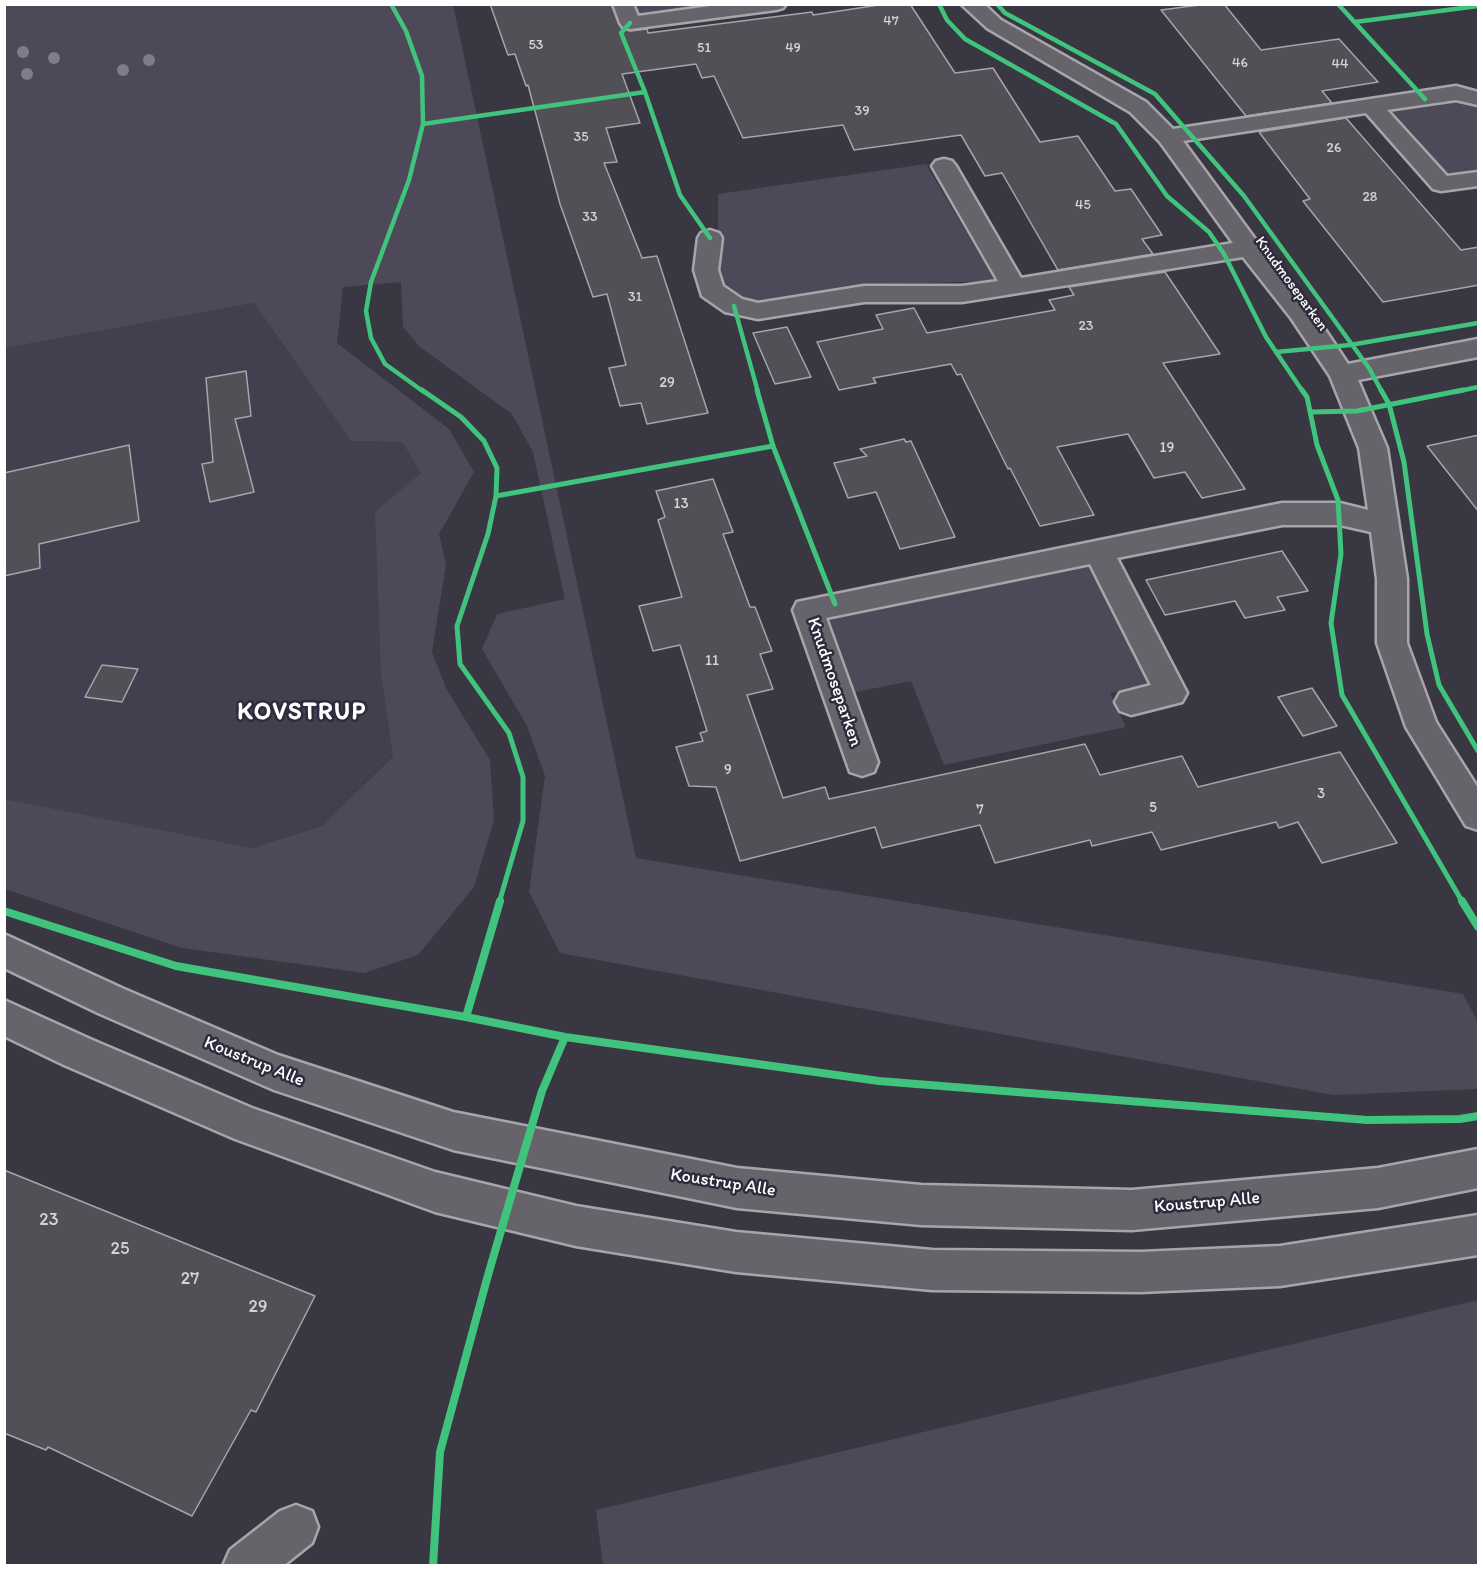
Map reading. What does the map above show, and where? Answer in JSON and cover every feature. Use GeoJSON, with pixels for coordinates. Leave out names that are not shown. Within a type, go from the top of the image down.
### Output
{"type":"FeatureCollection","features":[{"type":"Feature","properties":{"kind":"street"},"geometry":{"type":"LineString","coordinates":[[623,4],[630,23],[776,4]]}},
{"type":"Feature","properties":{"kind":"street","name":"Knudmoseparken"},"geometry":{"type":"LineString","coordinates":[[971,4],[994,24],[1138,107],[1168,137],[1301,313],[1342,374],[1373,448],[1392,579],[1392,643],[1422,727],[1479,816]]}},
{"type":"Feature","properties":{"kind":"street"},"geometry":{"type":"LineString","coordinates":[[1168,137],[1456,93],[1479,99]]}},
{"type":"Feature","properties":{"kind":"street"},"geometry":{"type":"LineString","coordinates":[[1371,106],[1441,184],[1479,178]]}},
{"type":"Feature","properties":{"kind":"street"},"geometry":{"type":"LineString","coordinates":[[944,166],[1014,287]]}},
{"type":"Feature","properties":{"kind":"street","name":"Knudmoseparken"},"geometry":{"type":"LineString","coordinates":[[710,238],[706,270],[711,290],[734,306],[758,311],[864,294],[962,294],[1250,248]]}},
{"type":"Feature","properties":{"kind":"street"},"geometry":{"type":"LineString","coordinates":[[1342,374],[1479,348]]}},
{"type":"Feature","properties":{"kind":"street","name":"Knudmoseparken"},"geometry":{"type":"LineString","coordinates":[[862,762],[808,610],[1282,514],[1340,514],[1384,524]]}},
{"type":"Feature","properties":{"kind":"street"},"geometry":{"type":"LineString","coordinates":[[1098,552],[1171,693],[1131,702]]}},
{"type":"Feature","properties":{"kind":"street","name":"Koustrup Alle"},"geometry":{"type":"LineString","coordinates":[[4,950],[111,1001],[274,1072],[442,1128],[737,1188],[921,1205],[1132,1210],[1378,1188],[1479,1169]]}},
{"type":"Feature","properties":{"kind":"street"},"geometry":{"type":"LineString","coordinates":[[4,1017],[77,1052],[249,1126],[435,1192],[576,1226],[736,1252],[932,1270],[1140,1272],[1280,1266],[1479,1235]]}},
{"type":"Feature","properties":{"kind":"street"},"geometry":{"type":"LineString","coordinates":[[246,1566],[296,1527]]}},
{"type":"Feature","properties":{"kind":"shaded area"},"geometry":{"type":"Polygon","coordinates":[[[5,4],[453,5],[636,858],[1463,994],[1478,1022],[1478,1089],[1333,1095],[560,953],[529,892],[545,776],[527,726],[482,649],[497,614],[565,599],[533,452],[512,414],[420,347],[403,327],[401,282],[343,287],[337,343],[449,429],[474,472],[439,534],[446,564],[432,652],[447,690],[490,760],[494,820],[474,887],[418,955],[364,973],[182,948],[5,889],[5,799],[252,848],[322,826],[393,756],[381,673],[375,512],[421,473],[402,442],[351,441],[254,303],[5,348],[5,4]]]}},
{"type":"Feature","properties":{"kind":"shaded area"},"geometry":{"type":"Polygon","coordinates":[[[634,4],[733,5],[638,17],[634,4]]]}},
{"type":"Feature","properties":{"kind":"shaded area"},"geometry":{"type":"Polygon","coordinates":[[[1461,99],[1478,105],[1478,172],[1445,178],[1385,111],[1461,99]]]}},
{"type":"Feature","properties":{"kind":"shaded area"},"geometry":{"type":"Polygon","coordinates":[[[926,164],[995,281],[859,285],[766,302],[734,293],[722,283],[718,273],[718,194],[926,164]]]}},
{"type":"Feature","properties":{"kind":"shaded area"},"geometry":{"type":"Polygon","coordinates":[[[254,303],[351,441],[402,442],[421,473],[393,755],[322,826],[252,848],[5,799],[5,348],[254,303]]]}},
{"type":"Feature","properties":{"kind":"shaded area"},"geometry":{"type":"Polygon","coordinates":[[[1087,563],[1149,685],[1110,693],[1126,727],[944,765],[911,681],[851,693],[823,615],[1087,563]]]}},
{"type":"Feature","properties":{"kind":"shaded area"},"geometry":{"type":"Polygon","coordinates":[[[1478,1300],[1478,1565],[603,1565],[596,1510],[1478,1300]]]}},
{"type":"Feature","properties":{"kind":"building"},"geometry":{"type":"Polygon","coordinates":[[[490,4],[611,4],[621,28],[630,31],[647,29],[648,33],[812,12],[813,15],[885,4],[910,4],[955,73],[993,68],[1040,142],[1078,136],[1115,191],[1131,189],[1162,235],[1142,239],[1153,254],[1058,270],[1002,173],[985,176],[961,135],[854,150],[843,125],[743,138],[714,76],[702,78],[696,64],[622,74],[640,123],[606,128],[617,162],[604,163],[642,258],[657,256],[708,413],[647,424],[641,403],[620,406],[609,368],[626,365],[607,294],[593,297],[560,204],[528,85],[526,86],[515,54],[508,55],[490,4]]]}},
{"type":"Feature","properties":{"kind":"building"},"geometry":{"type":"Polygon","coordinates":[[[1224,4],[1261,50],[1339,39],[1378,82],[1322,91],[1332,103],[1246,116],[1161,10],[1224,4]]]}},
{"type":"Feature","properties":{"kind":"building"},"geometry":{"type":"Polygon","coordinates":[[[1346,118],[1461,250],[1479,247],[1479,285],[1383,302],[1303,201],[1310,199],[1259,132],[1346,118]]]}},
{"type":"Feature","properties":{"kind":"building"},"geometry":{"type":"Polygon","coordinates":[[[1165,272],[1220,354],[1163,363],[1245,489],[1202,498],[1185,472],[1154,478],[1128,434],[1057,447],[1094,515],[1040,526],[1010,468],[1008,469],[961,374],[957,375],[951,364],[873,378],[876,383],[839,390],[817,342],[883,329],[876,315],[914,308],[927,333],[1055,310],[1049,300],[1074,295],[1069,287],[1165,272]]]}},
{"type":"Feature","properties":{"kind":"building"},"geometry":{"type":"Polygon","coordinates":[[[787,327],[811,377],[775,384],[753,333],[787,327]]]}},
{"type":"Feature","properties":{"kind":"building"},"geometry":{"type":"Polygon","coordinates":[[[246,371],[251,416],[235,419],[254,492],[210,502],[202,464],[213,462],[206,378],[246,371]]]}},
{"type":"Feature","properties":{"kind":"building"},"geometry":{"type":"Polygon","coordinates":[[[1479,435],[1479,512],[1427,446],[1479,435]]]}},
{"type":"Feature","properties":{"kind":"building"},"geometry":{"type":"Polygon","coordinates":[[[904,439],[906,442],[911,441],[955,537],[900,549],[876,492],[848,498],[834,463],[867,456],[860,449],[904,439]]]}},
{"type":"Feature","properties":{"kind":"building"},"geometry":{"type":"Polygon","coordinates":[[[129,445],[139,521],[39,544],[40,568],[4,576],[4,473],[129,445]]]}},
{"type":"Feature","properties":{"kind":"building"},"geometry":{"type":"Polygon","coordinates":[[[713,479],[733,532],[723,534],[750,607],[755,607],[772,651],[760,654],[773,689],[747,695],[783,798],[825,787],[829,799],[1085,744],[1100,775],[1182,756],[1198,787],[1340,752],[1397,843],[1322,863],[1298,822],[1279,828],[1276,822],[1161,850],[1152,832],[1092,846],[1090,840],[995,863],[980,825],[882,848],[875,827],[740,861],[716,787],[689,786],[676,747],[703,741],[700,733],[707,731],[680,645],[653,651],[639,606],[682,597],[658,520],[665,517],[656,491],[713,479]]]}},
{"type":"Feature","properties":{"kind":"building"},"geometry":{"type":"Polygon","coordinates":[[[1282,551],[1308,591],[1277,597],[1285,610],[1245,618],[1235,601],[1165,615],[1146,580],[1282,551]]]}},
{"type":"Feature","properties":{"kind":"building"},"geometry":{"type":"Polygon","coordinates":[[[102,665],[138,669],[122,702],[85,697],[102,665]]]}},
{"type":"Feature","properties":{"kind":"building"},"geometry":{"type":"Polygon","coordinates":[[[1312,688],[1337,726],[1303,736],[1278,697],[1312,688]]]}},
{"type":"Feature","properties":{"kind":"building"},"geometry":{"type":"Polygon","coordinates":[[[4,1170],[315,1296],[256,1412],[251,1410],[192,1516],[48,1447],[46,1450],[4,1433],[4,1170]]]}},
{"type":"Feature","properties":{"kind":"cycle path"},"geometry":{"type":"LineString","coordinates":[[391,4],[406,31],[422,76],[423,124],[409,180],[371,282],[366,311],[371,338],[385,364],[461,417],[484,441],[497,468],[496,496],[488,534],[457,626],[460,664],[509,733],[523,777],[523,821],[466,1017]]}},
{"type":"Feature","properties":{"kind":"cycle path"},"geometry":{"type":"LineString","coordinates":[[939,4],[947,20],[965,39],[1116,124],[1167,196],[1209,232],[1224,254],[1266,337],[1307,397],[1317,445],[1338,500],[1341,554],[1331,623],[1342,695],[1478,927]]}},
{"type":"Feature","properties":{"kind":"cycle path"},"geometry":{"type":"LineString","coordinates":[[997,4],[1005,13],[1155,94],[1244,196],[1369,368],[1389,404],[1404,462],[1427,634],[1439,685],[1478,751]]}},
{"type":"Feature","properties":{"kind":"cycle path"},"geometry":{"type":"LineString","coordinates":[[1338,4],[1425,99]]}},
{"type":"Feature","properties":{"kind":"cycle path"},"geometry":{"type":"LineString","coordinates":[[1355,22],[1478,6]]}},
{"type":"Feature","properties":{"kind":"cycle path"},"geometry":{"type":"LineString","coordinates":[[630,23],[621,33],[645,92],[680,195],[710,238]]}},
{"type":"Feature","properties":{"kind":"cycle path"},"geometry":{"type":"LineString","coordinates":[[423,124],[645,92]]}},
{"type":"Feature","properties":{"kind":"cycle path"},"geometry":{"type":"LineString","coordinates":[[734,306],[773,446],[835,604]]}},
{"type":"Feature","properties":{"kind":"cycle path"},"geometry":{"type":"LineString","coordinates":[[1276,352],[1350,345],[1478,323]]}},
{"type":"Feature","properties":{"kind":"cycle path"},"geometry":{"type":"LineString","coordinates":[[1312,412],[1357,411],[1478,387]]}},
{"type":"Feature","properties":{"kind":"cycle path"},"geometry":{"type":"LineString","coordinates":[[496,496],[773,446]]}},
{"type":"Feature","properties":{"kind":"cycle path"},"geometry":{"type":"LineString","coordinates":[[4,911],[176,966],[466,1017],[565,1037],[879,1081],[1367,1120],[1460,1119],[1478,1116]]}},
{"type":"Feature","properties":{"kind":"cycle path"},"geometry":{"type":"LineString","coordinates":[[433,1566],[440,1452],[488,1275],[542,1091],[565,1037]]}},
{"type":"Feature","properties":{"kind":"district","name":"KOVSTRUP"},"geometry":{"type":"Point","coordinates":[302,713]}}]}
